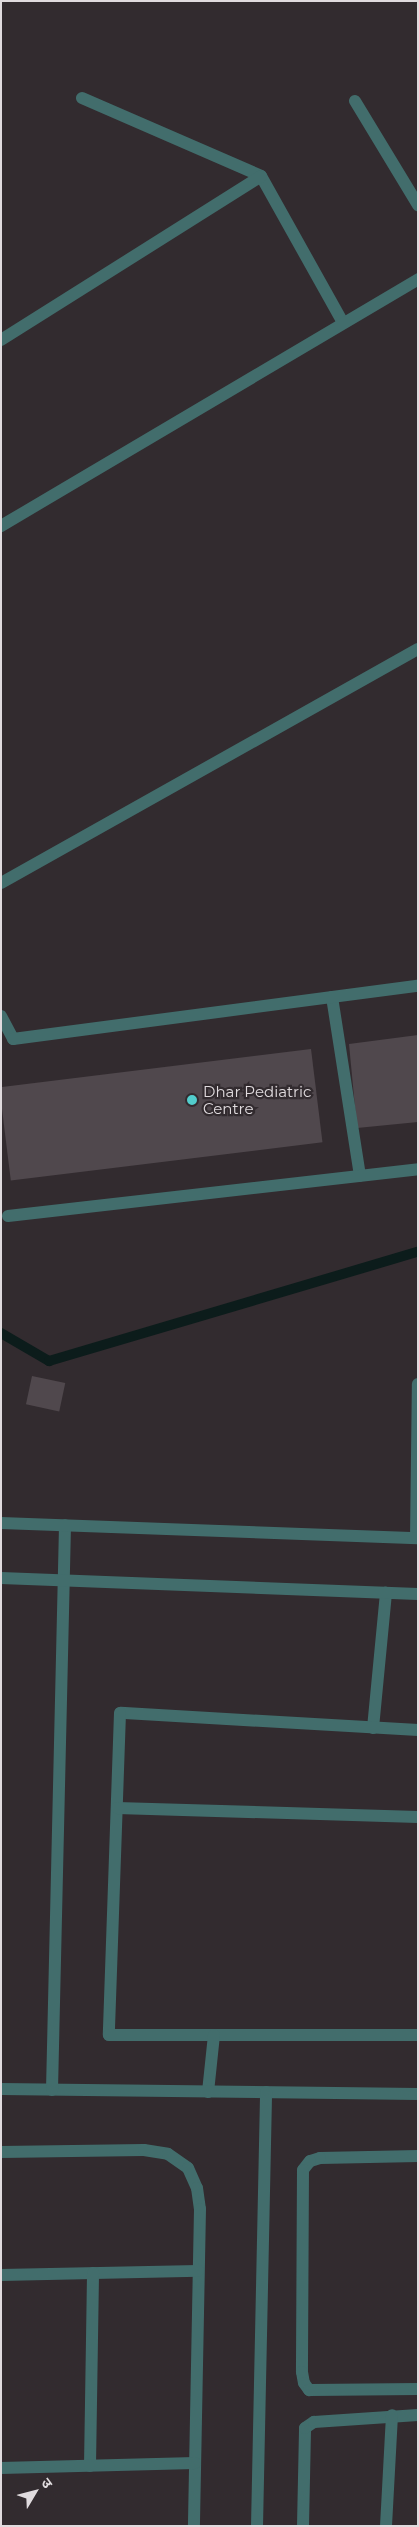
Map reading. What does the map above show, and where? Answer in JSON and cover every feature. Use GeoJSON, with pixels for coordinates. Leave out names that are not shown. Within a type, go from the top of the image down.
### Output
{"type":"FeatureCollection","features":[{"type":"Feature","properties":{"kind":"street"},"geometry":{"type":"LineString","coordinates":[[82,98],[260,176],[343,323]]}},
{"type":"Feature","properties":{"kind":"street"},"geometry":{"type":"LineString","coordinates":[[355,101],[418,205]]}},
{"type":"Feature","properties":{"kind":"street"},"geometry":{"type":"LineString","coordinates":[[1,340],[260,176]]}},
{"type":"Feature","properties":{"kind":"street"},"geometry":{"type":"LineString","coordinates":[[1,526],[418,279]]}},
{"type":"Feature","properties":{"kind":"street"},"geometry":{"type":"LineString","coordinates":[[1,883],[418,649]]}},
{"type":"Feature","properties":{"kind":"street"},"geometry":{"type":"LineString","coordinates":[[1,1016],[13,1039],[418,986]]}},
{"type":"Feature","properties":{"kind":"street"},"geometry":{"type":"LineString","coordinates":[[332,997],[360,1176]]}},
{"type":"Feature","properties":{"kind":"street"},"geometry":{"type":"LineString","coordinates":[[8,1216],[418,1169]]}},
{"type":"Feature","properties":{"kind":"street"},"geometry":{"type":"LineString","coordinates":[[1,1523],[417,1538],[418,1384]]}},
{"type":"Feature","properties":{"kind":"street"},"geometry":{"type":"LineString","coordinates":[[52,2090],[65,1526]]}},
{"type":"Feature","properties":{"kind":"street"},"geometry":{"type":"LineString","coordinates":[[1,1578],[418,1594]]}},
{"type":"Feature","properties":{"kind":"street"},"geometry":{"type":"LineString","coordinates":[[373,1728],[386,1593]]}},
{"type":"Feature","properties":{"kind":"street"},"geometry":{"type":"LineString","coordinates":[[418,1730],[120,1713],[109,2035],[418,2035]]}},
{"type":"Feature","properties":{"kind":"street"},"geometry":{"type":"LineString","coordinates":[[117,1808],[418,1817]]}},
{"type":"Feature","properties":{"kind":"street"},"geometry":{"type":"LineString","coordinates":[[208,2092],[214,2035]]}},
{"type":"Feature","properties":{"kind":"street"},"geometry":{"type":"LineString","coordinates":[[1,2089],[418,2094]]}},
{"type":"Feature","properties":{"kind":"street"},"geometry":{"type":"LineString","coordinates":[[256,2526],[266,2092]]}},
{"type":"Feature","properties":{"kind":"street"},"geometry":{"type":"LineString","coordinates":[[1,2152],[144,2150],[168,2154],[188,2168],[197,2188],[198,2272],[194,2526]]}},
{"type":"Feature","properties":{"kind":"street"},"geometry":{"type":"LineString","coordinates":[[418,2156],[320,2158],[310,2161],[303,2170],[302,2372],[304,2383],[309,2390],[418,2389]]}},
{"type":"Feature","properties":{"kind":"street"},"geometry":{"type":"LineString","coordinates":[[1,2275],[198,2272]]}},
{"type":"Feature","properties":{"kind":"street"},"geometry":{"type":"LineString","coordinates":[[90,2466],[93,2274]]}},
{"type":"Feature","properties":{"kind":"street"},"geometry":{"type":"LineString","coordinates":[[303,2526],[305,2428],[314,2422],[392,2415],[418,2415]]}},
{"type":"Feature","properties":{"kind":"street"},"geometry":{"type":"LineString","coordinates":[[386,2526],[392,2415]]}},
{"type":"Feature","properties":{"kind":"street"},"geometry":{"type":"LineString","coordinates":[[1,2468],[195,2463]]}},
{"type":"Feature","properties":{"kind":"building"},"geometry":{"type":"Polygon","coordinates":[[[418,1035],[418,1122],[357,1128],[349,1044],[418,1035]]]}},
{"type":"Feature","properties":{"kind":"building"},"geometry":{"type":"Polygon","coordinates":[[[311,1049],[322,1142],[11,1181],[1,1087],[311,1049]]]}},
{"type":"Feature","properties":{"kind":"building"},"geometry":{"type":"Polygon","coordinates":[[[32,1376],[65,1383],[59,1411],[26,1404],[32,1376]]]}},
{"type":"Feature","properties":{"kind":"waterway"},"geometry":{"type":"LineString","coordinates":[[1,1333],[49,1361],[418,1252]]}},
{"type":"Feature","properties":{"kind":"place","name":"Dhar Pediatric Centre"},"geometry":{"type":"Point","coordinates":[192,1100]}}]}
